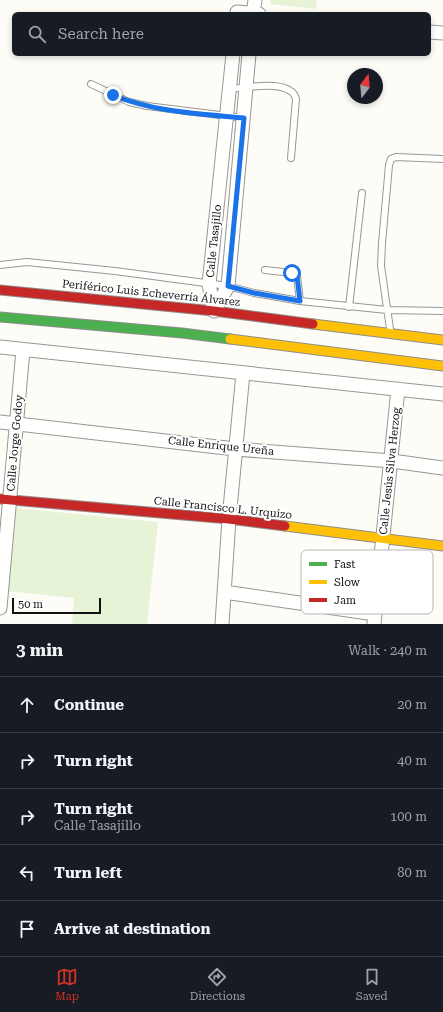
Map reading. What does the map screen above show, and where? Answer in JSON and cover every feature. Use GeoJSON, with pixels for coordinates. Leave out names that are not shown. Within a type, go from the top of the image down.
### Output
{"type":"FeatureCollection","features":[{"type":"Feature","properties":{"kind":"main road","name":"Periférico Luis Echeverría Álvarez"},"geometry":{"type":"LineString","coordinates":[[0,290],[214,311],[443,340]]}},
{"type":"Feature","properties":{"kind":"main road"},"geometry":{"type":"LineString","coordinates":[[182,333],[214,311],[241,340]]}},
{"type":"Feature","properties":{"kind":"main road"},"geometry":{"type":"LineString","coordinates":[[0,317],[182,333],[443,366]]}},
{"type":"Feature","properties":{"kind":"main road","name":"Calle Francisco L. Urquizo"},"geometry":{"type":"LineString","coordinates":[[5,499],[229,519],[443,546]]}},
{"type":"Feature","properties":{"kind":"street"},"geometry":{"type":"LineString","coordinates":[[254,12],[255,0]]}},
{"type":"Feature","properties":{"kind":"street"},"geometry":{"type":"LineString","coordinates":[[237,8],[248,12]]}},
{"type":"Feature","properties":{"kind":"street"},"geometry":{"type":"LineString","coordinates":[[431,32],[443,33]]}},
{"type":"Feature","properties":{"kind":"street","name":"Calle Tasajillo"},"geometry":{"type":"LineString","coordinates":[[214,311],[209,284],[233,56]]}},
{"type":"Feature","properties":{"kind":"street","name":"Calle Tasajillo"},"geometry":{"type":"LineString","coordinates":[[214,311],[228,286],[249,56]]}},
{"type":"Feature","properties":{"kind":"street"},"geometry":{"type":"LineString","coordinates":[[0,347],[443,394]]}},
{"type":"Feature","properties":{"kind":"street","name":"Calle Jorge Godoy"},"geometry":{"type":"LineString","coordinates":[[0,608],[5,499],[17,425],[23,350]]}},
{"type":"Feature","properties":{"kind":"street"},"geometry":{"type":"LineString","coordinates":[[222,624],[229,519],[243,373]]}},
{"type":"Feature","properties":{"kind":"street","name":"Calle Jesús Silva Herzog"},"geometry":{"type":"LineString","coordinates":[[383,550],[398,389]]}},
{"type":"Feature","properties":{"kind":"street","name":"Calle Enrique Ureña"},"geometry":{"type":"LineString","coordinates":[[0,422],[235,449],[392,461],[443,468]]}},
{"type":"Feature","properties":{"kind":"street"},"geometry":{"type":"LineString","coordinates":[[224,592],[301,606]]}},
{"type":"Feature","properties":{"kind":"street"},"geometry":{"type":"LineString","coordinates":[[346,614],[374,619]]}},
{"type":"Feature","properties":{"kind":"lane"},"geometry":{"type":"LineString","coordinates":[[91,84],[129,102],[147,106],[244,118]]}},
{"type":"Feature","properties":{"kind":"lane"},"geometry":{"type":"LineString","coordinates":[[229,89],[279,86],[290,90],[295,94],[296,99],[291,158]]}},
{"type":"Feature","properties":{"kind":"lane"},"geometry":{"type":"LineString","coordinates":[[391,334],[381,266],[389,165],[391,159],[396,157],[443,159]]}},
{"type":"Feature","properties":{"kind":"lane"},"geometry":{"type":"LineString","coordinates":[[349,306],[362,193]]}},
{"type":"Feature","properties":{"kind":"lane"},"geometry":{"type":"LineString","coordinates":[[0,265],[27,262],[115,271],[228,286],[254,293],[300,301],[387,310],[443,311]]}},
{"type":"Feature","properties":{"kind":"lane"},"geometry":{"type":"LineString","coordinates":[[265,270],[292,273],[297,276],[300,301]]}},
{"type":"Feature","properties":{"kind":"green space"},"geometry":{"type":"Polygon","coordinates":[[[271,0],[317,0],[316,9],[270,4],[271,0]]]}},
{"type":"Feature","properties":{"kind":"green space"},"geometry":{"type":"Polygon","coordinates":[[[16,508],[158,522],[147,624],[72,624],[74,598],[6,591],[16,508]]]}},
{"type":"Feature","properties":{"kind":"traffic: fast"},"geometry":{"type":"LineString","coordinates":[[0,317],[182,333],[230,339]]}},
{"type":"Feature","properties":{"kind":"traffic: slow"},"geometry":{"type":"LineString","coordinates":[[313,324],[443,340]]}},
{"type":"Feature","properties":{"kind":"traffic: slow"},"geometry":{"type":"LineString","coordinates":[[230,339],[443,366]]}},
{"type":"Feature","properties":{"kind":"traffic: slow"},"geometry":{"type":"LineString","coordinates":[[285,526],[443,546]]}},
{"type":"Feature","properties":{"kind":"traffic: jam"},"geometry":{"type":"LineString","coordinates":[[0,290],[214,311],[313,324]]}},
{"type":"Feature","properties":{"kind":"traffic: jam"},"geometry":{"type":"LineString","coordinates":[[0,499],[229,519],[285,526]]}},
{"type":"Feature","properties":{"kind":"route"},"geometry":{"type":"LineString","coordinates":[[113,95],[129,102],[147,106],[244,118],[228,286],[278,298],[300,301],[297,276],[292,273]]}}]}
